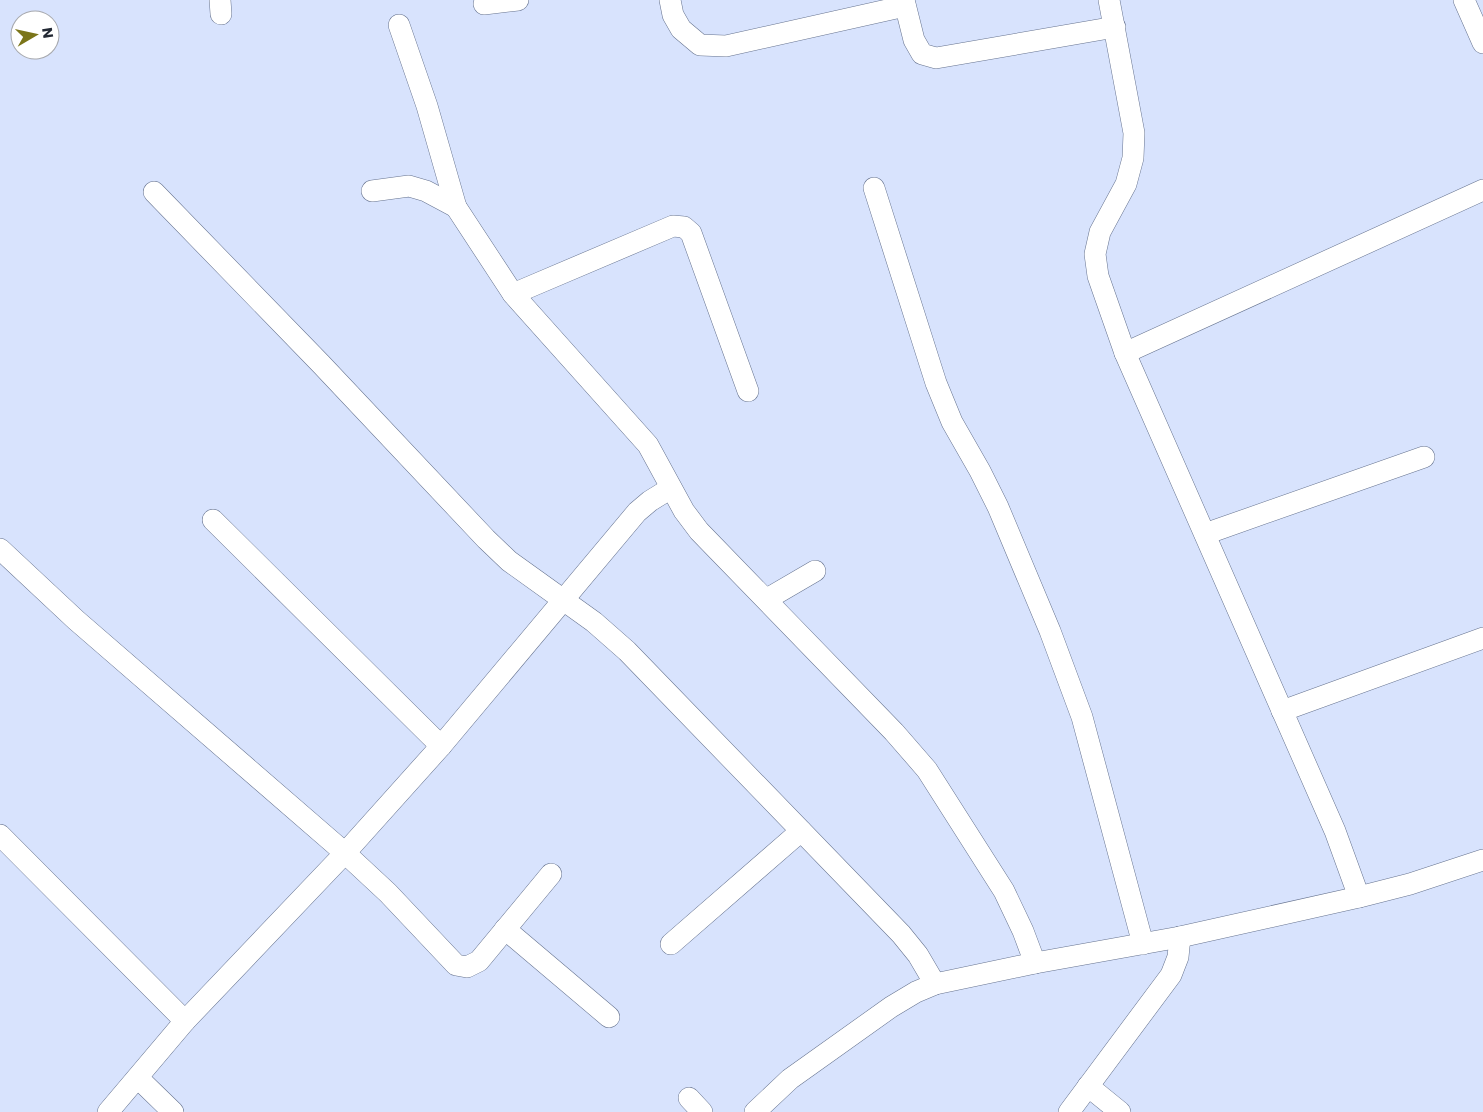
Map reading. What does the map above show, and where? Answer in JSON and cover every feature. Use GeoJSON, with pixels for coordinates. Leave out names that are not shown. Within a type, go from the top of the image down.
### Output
{"type":"FeatureCollection","features":[{"type":"Feature","properties":{"kind":"street"},"geometry":{"type":"LineString","coordinates":[[484,4],[518,0]]}},
{"type":"Feature","properties":{"kind":"street"},"geometry":{"type":"LineString","coordinates":[[670,0],[672,15],[681,29],[700,45],[726,46],[904,3],[914,40],[922,54],[936,58],[1115,27]]}},
{"type":"Feature","properties":{"kind":"street"},"geometry":{"type":"LineString","coordinates":[[1109,0],[1134,133],[1133,158],[1126,184],[1100,232],[1095,254],[1098,276],[1125,353],[1335,831],[1359,897]]}},
{"type":"Feature","properties":{"kind":"street"},"geometry":{"type":"LineString","coordinates":[[1464,0],[1483,43]]}},
{"type":"Feature","properties":{"kind":"street"},"geometry":{"type":"LineString","coordinates":[[399,25],[427,106],[456,207],[513,294],[648,445],[684,511],[699,531],[894,732],[926,770],[1004,891],[1023,931],[1035,963]]}},
{"type":"Feature","properties":{"kind":"street"},"geometry":{"type":"LineString","coordinates":[[372,191],[409,186],[426,191],[456,207]]}},
{"type":"Feature","properties":{"kind":"street"},"geometry":{"type":"LineString","coordinates":[[874,188],[936,383],[952,422],[998,507],[1050,631],[1082,717],[1143,944]]}},
{"type":"Feature","properties":{"kind":"street"},"geometry":{"type":"LineString","coordinates":[[1125,353],[1483,190]]}},
{"type":"Feature","properties":{"kind":"street"},"geometry":{"type":"LineString","coordinates":[[154,192],[321,364],[486,539],[509,561],[594,622],[628,651],[901,934],[918,955],[935,984]]}},
{"type":"Feature","properties":{"kind":"street"},"geometry":{"type":"LineString","coordinates":[[513,294],[673,226],[684,227],[690,234],[748,391]]}},
{"type":"Feature","properties":{"kind":"street"},"geometry":{"type":"LineString","coordinates":[[1205,534],[1424,457]]}},
{"type":"Feature","properties":{"kind":"street"},"geometry":{"type":"LineString","coordinates":[[108,1112],[185,1021],[345,853],[441,746],[637,512],[671,488]]}},
{"type":"Feature","properties":{"kind":"street"},"geometry":{"type":"LineString","coordinates":[[213,520],[441,746]]}},
{"type":"Feature","properties":{"kind":"street"},"geometry":{"type":"LineString","coordinates":[[0,549],[76,620],[345,853],[388,893],[456,966],[466,967],[479,961],[551,874]]}},
{"type":"Feature","properties":{"kind":"street"},"geometry":{"type":"LineString","coordinates":[[767,600],[815,571]]}},
{"type":"Feature","properties":{"kind":"street"},"geometry":{"type":"LineString","coordinates":[[1282,711],[1483,638]]}},
{"type":"Feature","properties":{"kind":"street"},"geometry":{"type":"LineString","coordinates":[[671,944],[801,831]]}},
{"type":"Feature","properties":{"kind":"street"},"geometry":{"type":"LineString","coordinates":[[0,835],[185,1021]]}},
{"type":"Feature","properties":{"kind":"street"},"geometry":{"type":"LineString","coordinates":[[755,1112],[790,1079],[860,1029],[916,992],[935,984],[1035,963],[1180,937],[1359,897],[1410,884],[1483,860]]}},
{"type":"Feature","properties":{"kind":"street"},"geometry":{"type":"LineString","coordinates":[[505,929],[609,1016]]}},
{"type":"Feature","properties":{"kind":"street"},"geometry":{"type":"LineString","coordinates":[[1068,1112],[1171,975],[1178,958],[1180,937]]}},
{"type":"Feature","properties":{"kind":"street"},"geometry":{"type":"LineString","coordinates":[[138,1078],[173,1112]]}},
{"type":"Feature","properties":{"kind":"street"},"geometry":{"type":"LineString","coordinates":[[1088,1086],[1120,1112]]}}]}
